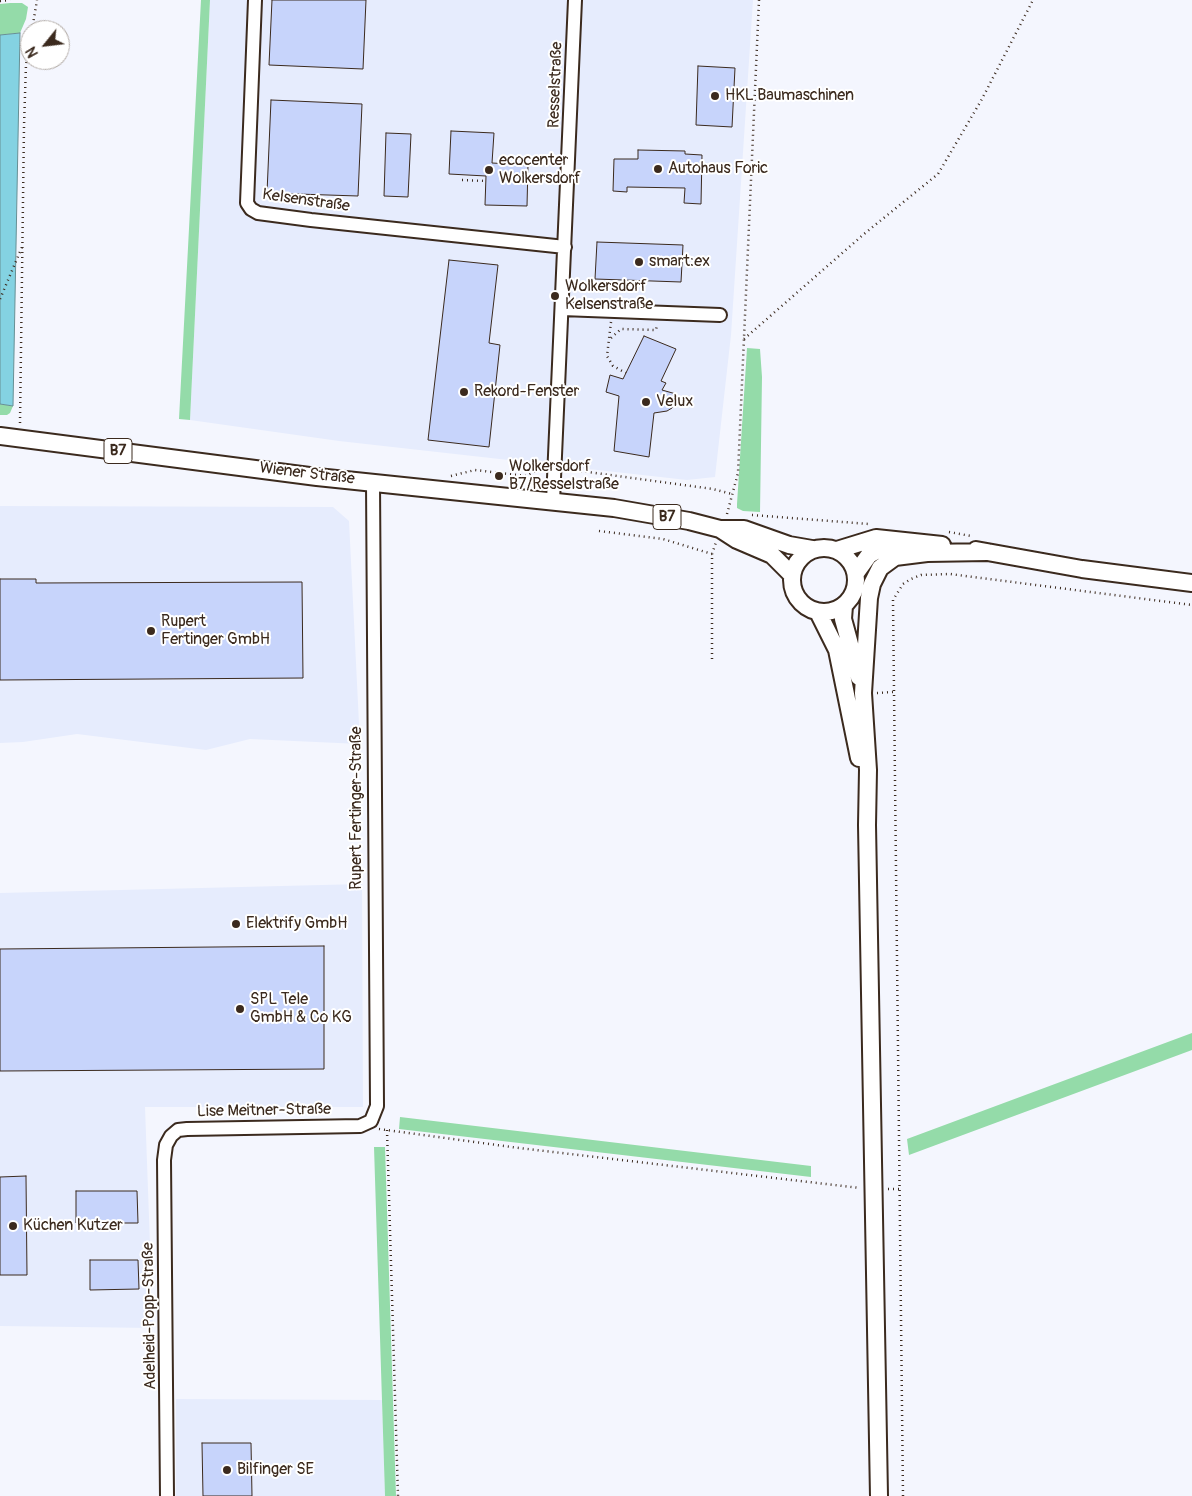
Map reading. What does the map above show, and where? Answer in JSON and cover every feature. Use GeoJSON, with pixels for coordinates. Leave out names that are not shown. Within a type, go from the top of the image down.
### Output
{"type":"FeatureCollection","features":[{"type":"Feature","properties":{"kind":"main road","name":"Wiener Straße"},"geometry":{"type":"LineString","coordinates":[[0,436],[317,477],[614,508],[689,521],[720,529]]}},
{"type":"Feature","properties":{"kind":"main road","name":"B7"},"geometry":{"type":"LineString","coordinates":[[720,529],[744,529],[789,545],[812,549],[837,550],[876,538],[987,552],[1082,569],[1192,582]]}},
{"type":"Feature","properties":{"kind":"main road","name":"B7"},"geometry":{"type":"LineString","coordinates":[[720,529],[737,540],[772,555],[792,575]]}},
{"type":"Feature","properties":{"kind":"main road"},"geometry":{"type":"LineString","coordinates":[[856,573],[869,556],[886,544],[898,540]]}},
{"type":"Feature","properties":{"kind":"main road"},"geometry":{"type":"LineString","coordinates":[[812,549],[800,558],[792,575],[795,596],[805,606],[818,612],[836,610],[844,606],[856,588],[856,573],[850,560],[837,550]]}},
{"type":"Feature","properties":{"kind":"main road"},"geometry":{"type":"LineString","coordinates":[[879,1496],[867,825],[868,770],[863,693],[869,598],[872,584],[880,568],[886,562],[904,555],[987,552]]}},
{"type":"Feature","properties":{"kind":"main road"},"geometry":{"type":"LineString","coordinates":[[844,606],[844,619],[863,693]]}},
{"type":"Feature","properties":{"kind":"main road"},"geometry":{"type":"LineString","coordinates":[[818,612],[832,637],[843,672],[858,754],[867,825]]}},
{"type":"Feature","properties":{"kind":"street","name":"Kelsenstraße"},"geometry":{"type":"LineString","coordinates":[[254,0],[247,203],[251,209],[258,213],[310,220],[566,247]]}},
{"type":"Feature","properties":{"kind":"street","name":"Resselstraße"},"geometry":{"type":"LineString","coordinates":[[553,501],[566,247],[575,0]]}},
{"type":"Feature","properties":{"kind":"street"},"geometry":{"type":"LineString","coordinates":[[562,309],[720,315]]}},
{"type":"Feature","properties":{"kind":"street","name":"Rupert Fertinger-Straße"},"geometry":{"type":"LineString","coordinates":[[365,1124],[377,1106],[373,754],[373,482]]}},
{"type":"Feature","properties":{"kind":"street","name":"Lise Meitner-Straße"},"geometry":{"type":"LineString","coordinates":[[171,1136],[178,1130],[187,1129],[365,1124]]}},
{"type":"Feature","properties":{"kind":"street","name":"Adelheid-Popp-Straße"},"geometry":{"type":"LineString","coordinates":[[168,1496],[164,1160],[166,1145],[171,1136]]}},
{"type":"Feature","properties":{"kind":"path"},"geometry":{"type":"LineString","coordinates":[[0,1],[10,0]]}},
{"type":"Feature","properties":{"kind":"path"},"geometry":{"type":"LineString","coordinates":[[33,20],[36,0]]}},
{"type":"Feature","properties":{"kind":"path"},"geometry":{"type":"LineString","coordinates":[[712,659],[712,554],[738,473],[759,0]]}},
{"type":"Feature","properties":{"kind":"path"},"geometry":{"type":"LineString","coordinates":[[744,339],[864,234],[938,174],[982,99],[1033,0]]}},
{"type":"Feature","properties":{"kind":"path"},"geometry":{"type":"LineString","coordinates":[[20,439],[26,70]]}},
{"type":"Feature","properties":{"kind":"path"},"geometry":{"type":"LineString","coordinates":[[462,180],[486,181]]}},
{"type":"Feature","properties":{"kind":"path"},"geometry":{"type":"LineString","coordinates":[[0,299],[22,246]]}},
{"type":"Feature","properties":{"kind":"path"},"geometry":{"type":"LineString","coordinates":[[611,311],[610,340],[606,350],[613,366],[626,373]]}},
{"type":"Feature","properties":{"kind":"path"},"geometry":{"type":"LineString","coordinates":[[610,340],[621,329],[656,330],[657,312]]}},
{"type":"Feature","properties":{"kind":"path"},"geometry":{"type":"LineString","coordinates":[[446,475],[475,470],[526,476],[535,473],[541,466],[713,489],[732,494]]}},
{"type":"Feature","properties":{"kind":"path"},"geometry":{"type":"LineString","coordinates":[[599,530],[663,539],[712,554]]}},
{"type":"Feature","properties":{"kind":"path"},"geometry":{"type":"LineString","coordinates":[[903,1496],[893,600],[903,584],[911,579],[926,575],[950,574],[1192,605]]}},
{"type":"Feature","properties":{"kind":"path"},"geometry":{"type":"LineString","coordinates":[[365,1124],[387,1130],[519,1148],[873,1189]]}},
{"type":"Feature","properties":{"kind":"path"},"geometry":{"type":"LineString","coordinates":[[387,1130],[398,1496]]}},
{"type":"Feature","properties":{"kind":"shaded area"},"geometry":{"type":"Polygon","coordinates":[[[210,0],[753,0],[731,335],[715,477],[687,480],[339,441],[190,420],[210,0]]]}},
{"type":"Feature","properties":{"kind":"shaded area"},"geometry":{"type":"Polygon","coordinates":[[[0,506],[333,507],[349,521],[360,744],[250,739],[206,750],[77,734],[23,742],[0,743],[0,506]]]}},
{"type":"Feature","properties":{"kind":"shaded area"},"geometry":{"type":"Polygon","coordinates":[[[362,884],[363,1107],[145,1107],[153,1328],[0,1326],[0,893],[362,884]]]}},
{"type":"Feature","properties":{"kind":"shaded area"},"geometry":{"type":"Polygon","coordinates":[[[176,1399],[382,1400],[385,1496],[176,1496],[176,1399]]]}},
{"type":"Feature","properties":{"kind":"green space"},"geometry":{"type":"Polygon","coordinates":[[[201,0],[210,0],[190,420],[179,419],[201,0]]]}},
{"type":"Feature","properties":{"kind":"green space"},"geometry":{"type":"Polygon","coordinates":[[[22,3],[28,7],[26,20],[20,20],[20,33],[0,35],[0,4],[22,3]]]}},
{"type":"Feature","properties":{"kind":"green space"},"geometry":{"type":"Polygon","coordinates":[[[747,348],[760,349],[762,377],[760,512],[743,511],[737,508],[747,348]]]}},
{"type":"Feature","properties":{"kind":"green space"},"geometry":{"type":"Polygon","coordinates":[[[0,404],[13,406],[10,413],[0,415],[0,404]]]}},
{"type":"Feature","properties":{"kind":"green space"},"geometry":{"type":"Polygon","coordinates":[[[1192,1033],[1192,1050],[909,1155],[907,1139],[1192,1033]]]}},
{"type":"Feature","properties":{"kind":"green space"},"geometry":{"type":"Polygon","coordinates":[[[400,1117],[811,1166],[811,1177],[399,1129],[400,1117]]]}},
{"type":"Feature","properties":{"kind":"green space"},"geometry":{"type":"Polygon","coordinates":[[[374,1147],[385,1147],[396,1496],[385,1496],[374,1147]]]}},
{"type":"Feature","properties":{"kind":"water"},"geometry":{"type":"Polygon","coordinates":[[[20,33],[13,406],[0,404],[0,35],[20,33]]]}},
{"type":"Feature","properties":{"kind":"building"},"geometry":{"type":"Polygon","coordinates":[[[272,0],[366,0],[363,69],[269,65],[272,0]]]}},
{"type":"Feature","properties":{"kind":"building","name":"HKL Baumaschinen"},"geometry":{"type":"Polygon","coordinates":[[[698,66],[735,68],[732,127],[696,125],[698,66]]]}},
{"type":"Feature","properties":{"kind":"building"},"geometry":{"type":"Polygon","coordinates":[[[271,100],[362,104],[358,196],[267,193],[271,100]]]}},
{"type":"Feature","properties":{"kind":"building","name":"ecocenter Wolkersdorf"},"geometry":{"type":"Polygon","coordinates":[[[451,131],[494,133],[492,163],[528,165],[527,206],[485,205],[486,176],[449,174],[451,131]]]}},
{"type":"Feature","properties":{"kind":"building"},"geometry":{"type":"Polygon","coordinates":[[[386,133],[411,134],[408,197],[384,196],[386,133]]]}},
{"type":"Feature","properties":{"kind":"building","name":"Autohaus Foric"},"geometry":{"type":"Polygon","coordinates":[[[638,150],[685,151],[685,154],[702,155],[701,204],[684,203],[685,188],[627,187],[627,192],[613,191],[614,159],[638,159],[638,150]]]}},
{"type":"Feature","properties":{"kind":"building","name":"smart:ex"},"geometry":{"type":"Polygon","coordinates":[[[597,242],[683,245],[681,282],[595,279],[597,242]]]}},
{"type":"Feature","properties":{"kind":"building","name":"Rekord-Fenster"},"geometry":{"type":"Polygon","coordinates":[[[449,260],[498,265],[489,343],[500,345],[489,447],[428,440],[449,260]]]}},
{"type":"Feature","properties":{"kind":"building","name":"Velux"},"geometry":{"type":"Polygon","coordinates":[[[644,336],[676,349],[661,381],[666,383],[662,390],[676,394],[672,408],[667,411],[654,413],[649,457],[614,451],[619,396],[606,392],[610,375],[623,379],[644,336]]]}},
{"type":"Feature","properties":{"kind":"building","name":"Rupert Fertinger GmbH"},"geometry":{"type":"Polygon","coordinates":[[[0,579],[36,579],[36,583],[302,582],[303,678],[0,680],[0,579]]]}},
{"type":"Feature","properties":{"kind":"building"},"geometry":{"type":"Polygon","coordinates":[[[324,946],[324,1069],[0,1071],[0,949],[324,946]]]}},
{"type":"Feature","properties":{"kind":"building","name":"Küchen Kutzer"},"geometry":{"type":"Polygon","coordinates":[[[26,1176],[27,1275],[0,1275],[0,1177],[26,1176]]]}},
{"type":"Feature","properties":{"kind":"building"},"geometry":{"type":"Polygon","coordinates":[[[76,1191],[137,1191],[138,1223],[76,1223],[76,1191]]]}},
{"type":"Feature","properties":{"kind":"building"},"geometry":{"type":"Polygon","coordinates":[[[90,1260],[138,1260],[139,1289],[90,1290],[90,1260]]]}},
{"type":"Feature","properties":{"kind":"building","name":"Bilfinger SE"},"geometry":{"type":"Polygon","coordinates":[[[202,1443],[251,1443],[252,1496],[203,1496],[202,1443]]]}},
{"type":"Feature","properties":{"kind":"place","name":"HKL Baumaschinen"},"geometry":{"type":"Point","coordinates":[715,96]}},
{"type":"Feature","properties":{"kind":"place","name":"Autohaus Foric"},"geometry":{"type":"Point","coordinates":[658,169]}},
{"type":"Feature","properties":{"kind":"place","name":"ecocenter Wolkersdorf"},"geometry":{"type":"Point","coordinates":[489,170]}},
{"type":"Feature","properties":{"kind":"place","name":"smart:ex"},"geometry":{"type":"Point","coordinates":[639,262]}},
{"type":"Feature","properties":{"kind":"place","name":"Wolkersdorf Kelsenstraße"},"geometry":{"type":"Point","coordinates":[555,296]}},
{"type":"Feature","properties":{"kind":"place","name":"Rekord-Fenster"},"geometry":{"type":"Point","coordinates":[464,392]}},
{"type":"Feature","properties":{"kind":"place","name":"Velux"},"geometry":{"type":"Point","coordinates":[646,402]}},
{"type":"Feature","properties":{"kind":"place","name":"Wolkersdorf B7/Resselstraße"},"geometry":{"type":"Point","coordinates":[499,476]}},
{"type":"Feature","properties":{"kind":"place","name":"Rupert Fertinger GmbH"},"geometry":{"type":"Point","coordinates":[151,631]}},
{"type":"Feature","properties":{"kind":"place","name":"Elektrify GmbH"},"geometry":{"type":"Point","coordinates":[236,924]}},
{"type":"Feature","properties":{"kind":"place","name":"SPL Tele GmbH & Co KG"},"geometry":{"type":"Point","coordinates":[240,1009]}},
{"type":"Feature","properties":{"kind":"place","name":"Küchen Kutzer"},"geometry":{"type":"Point","coordinates":[13,1226]}},
{"type":"Feature","properties":{"kind":"place","name":"Bilfinger SE"},"geometry":{"type":"Point","coordinates":[227,1470]}}]}
